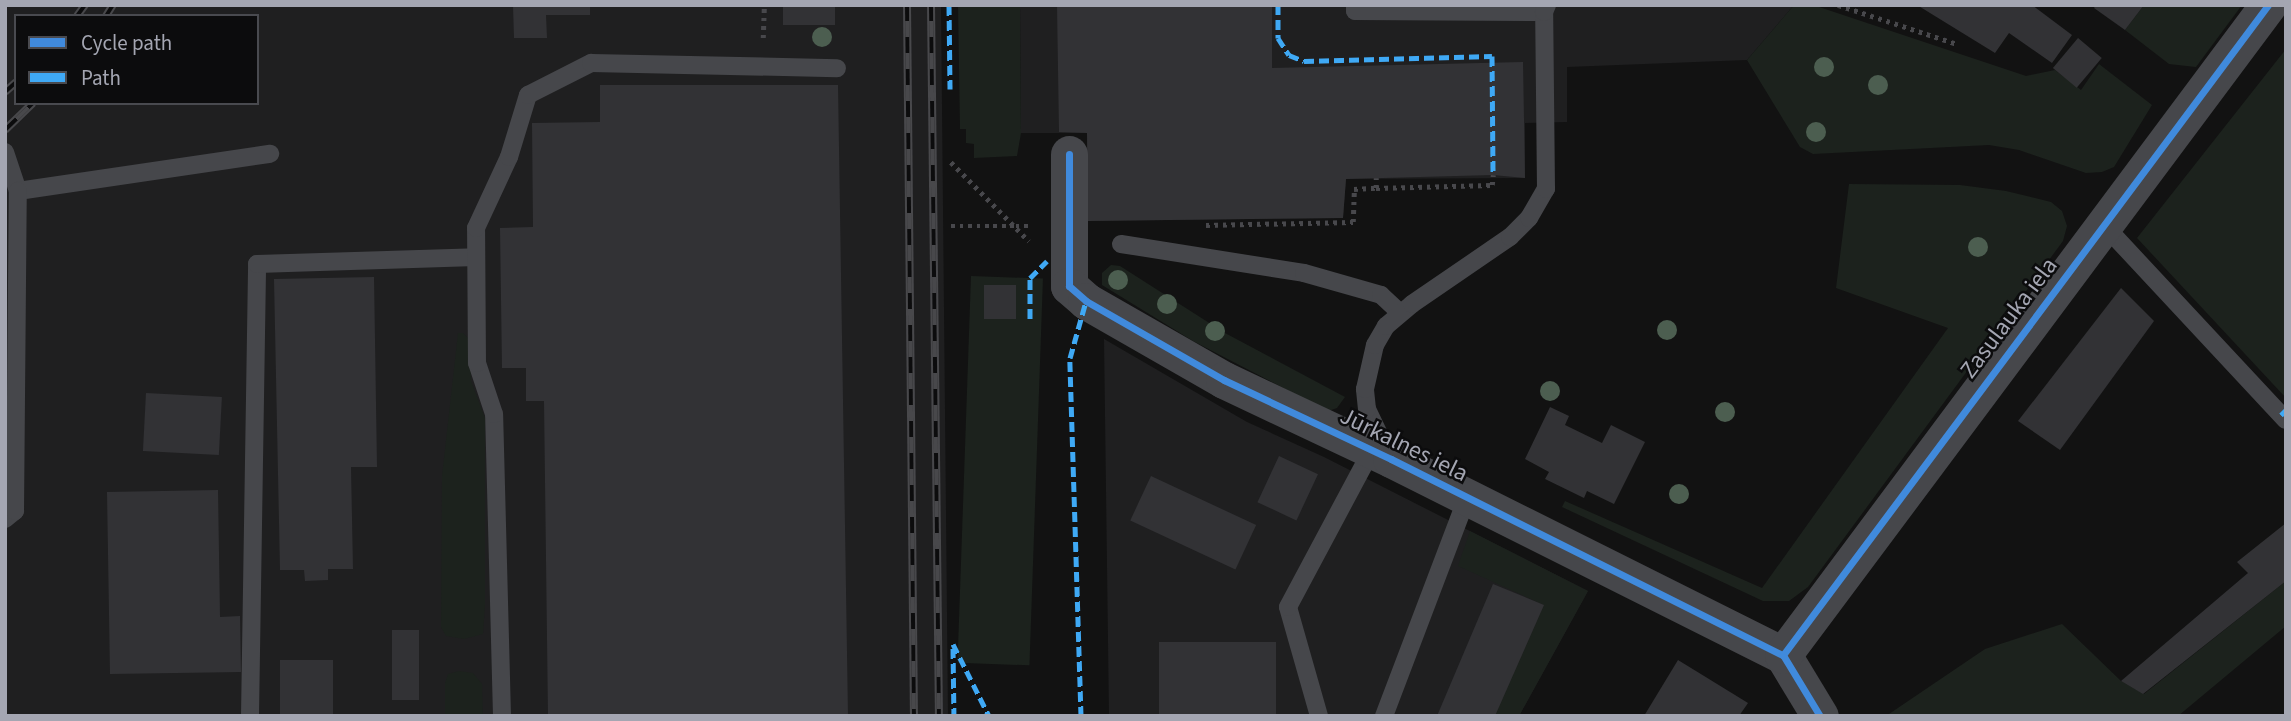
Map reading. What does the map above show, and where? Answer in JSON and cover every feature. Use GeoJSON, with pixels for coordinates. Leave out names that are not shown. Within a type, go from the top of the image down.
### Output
{"type":"FeatureCollection","features":[{"type":"Feature","properties":{"kind":"street","name":"Zasulauka iela"},"geometry":{"type":"LineString","coordinates":[[1783,655],[2268,5]]}},
{"type":"Feature","properties":{"kind":"street","name":"Jūrkalnes iela"},"geometry":{"type":"LineString","coordinates":[[1069,154],[1069,286],[1086,301],[1224,380],[1382,455],[1783,655]]}},
{"type":"Feature","properties":{"kind":"street"},"geometry":{"type":"LineString","coordinates":[[1783,655],[1820,716]]}},
{"type":"Feature","properties":{"kind":"lane"},"geometry":{"type":"LineString","coordinates":[[1319,716],[1289,607],[1382,455],[1367,409],[1365,389],[1375,345],[1386,326],[1400,313],[1510,237],[1529,218],[1546,189],[1545,8],[1355,11],[1355,5]]}},
{"type":"Feature","properties":{"kind":"lane"},"geometry":{"type":"LineString","coordinates":[[502,716],[494,414],[477,363],[476,228],[509,157],[528,96],[591,63],[837,68]]}},
{"type":"Feature","properties":{"kind":"lane"},"geometry":{"type":"LineString","coordinates":[[5,152],[18,191],[16,511],[5,519]]}},
{"type":"Feature","properties":{"kind":"lane"},"geometry":{"type":"LineString","coordinates":[[18,191],[270,154]]}},
{"type":"Feature","properties":{"kind":"lane"},"geometry":{"type":"LineString","coordinates":[[2103,224],[2286,420]]}},
{"type":"Feature","properties":{"kind":"lane"},"geometry":{"type":"LineString","coordinates":[[1121,244],[1304,273],[1381,295],[1400,313]]}},
{"type":"Feature","properties":{"kind":"lane"},"geometry":{"type":"LineString","coordinates":[[250,716],[257,264],[476,257]]}},
{"type":"Feature","properties":{"kind":"lane"},"geometry":{"type":"LineString","coordinates":[[1384,716],[1467,497]]}},
{"type":"Feature","properties":{"kind":"path"},"geometry":{"type":"LineString","coordinates":[[1838,5],[1957,44]]}},
{"type":"Feature","properties":{"kind":"path"},"geometry":{"type":"LineString","coordinates":[[951,162],[1016,226],[951,226]]}},
{"type":"Feature","properties":{"kind":"path"},"geometry":{"type":"LineString","coordinates":[[1201,225],[1353,222],[1354,189],[1492,185],[1493,175]]}},
{"type":"Feature","properties":{"kind":"path"},"geometry":{"type":"LineString","coordinates":[[1376,178],[1377,188]]}},
{"type":"Feature","properties":{"kind":"path"},"geometry":{"type":"LineString","coordinates":[[1016,226],[1069,227]]}},
{"type":"Feature","properties":{"kind":"shaded area"},"geometry":{"type":"Polygon","coordinates":[[[5,5],[941,5],[948,716],[5,716],[5,5]]]}},
{"type":"Feature","properties":{"kind":"shaded area"},"geometry":{"type":"Polygon","coordinates":[[[958,5],[1020,5],[1021,133],[1017,156],[974,158],[974,144],[966,143],[966,129],[960,129],[958,5]]]}},
{"type":"Feature","properties":{"kind":"shaded area"},"geometry":{"type":"Polygon","coordinates":[[[1020,5],[1794,5],[1747,60],[1567,67],[1567,122],[1525,123],[1525,178],[1346,179],[1343,218],[1089,221],[1087,133],[1021,133],[1020,5]]]}},
{"type":"Feature","properties":{"kind":"shaded area"},"geometry":{"type":"Polygon","coordinates":[[[1794,5],[1813,5],[2026,76],[2055,70],[2081,90],[2099,64],[2152,105],[2114,167],[2102,172],[2086,173],[2019,150],[1989,145],[1813,154],[1800,147],[1747,60],[1794,5]]]}},
{"type":"Feature","properties":{"kind":"shaded area"},"geometry":{"type":"Polygon","coordinates":[[[2144,5],[2242,5],[2196,67],[2169,64],[2125,30],[2144,5]]]}},
{"type":"Feature","properties":{"kind":"shaded area"},"geometry":{"type":"Polygon","coordinates":[[[2286,49],[2286,398],[2137,238],[2286,49]]]}},
{"type":"Feature","properties":{"kind":"shaded area"},"geometry":{"type":"Polygon","coordinates":[[[1849,184],[1960,185],[2006,191],[2051,202],[2062,211],[2067,226],[2063,241],[1808,587],[1789,601],[1763,601],[1562,507],[1565,501],[1762,588],[1948,328],[1836,288],[1849,184]]]}},
{"type":"Feature","properties":{"kind":"shaded area"},"geometry":{"type":"Polygon","coordinates":[[[1111,265],[1120,266],[1225,333],[1345,397],[1337,408],[1328,411],[1193,341],[1102,285],[1102,273],[1111,265]]]}},
{"type":"Feature","properties":{"kind":"shaded area"},"geometry":{"type":"Polygon","coordinates":[[[971,276],[1043,279],[1029,665],[957,663],[971,276]]]}},
{"type":"Feature","properties":{"kind":"shaded area"},"geometry":{"type":"Polygon","coordinates":[[[458,333],[463,333],[470,340],[471,381],[485,418],[483,634],[464,639],[446,636],[441,627],[442,476],[458,333]]]}},
{"type":"Feature","properties":{"kind":"shaded area"},"geometry":{"type":"Polygon","coordinates":[[[1104,339],[1247,422],[1324,457],[1588,591],[1519,716],[1109,716],[1104,339]]]}},
{"type":"Feature","properties":{"kind":"shaded area"},"geometry":{"type":"Polygon","coordinates":[[[1470,531],[1588,591],[1519,716],[1495,716],[1544,605],[1458,566],[1470,531]]]}},
{"type":"Feature","properties":{"kind":"shaded area"},"geometry":{"type":"Polygon","coordinates":[[[2286,581],[2286,626],[2178,716],[1886,716],[1985,649],[2062,624],[2121,681],[2144,694],[2286,581]]]}},
{"type":"Feature","properties":{"kind":"shaded area"},"geometry":{"type":"Polygon","coordinates":[[[459,671],[473,673],[482,684],[483,716],[445,716],[445,683],[448,674],[459,671]]]}},
{"type":"Feature","properties":{"kind":"building"},"geometry":{"type":"Polygon","coordinates":[[[513,5],[590,5],[590,15],[546,15],[547,38],[514,38],[513,5]]]}},
{"type":"Feature","properties":{"kind":"building"},"geometry":{"type":"Polygon","coordinates":[[[783,5],[835,5],[835,25],[783,25],[783,5]]]}},
{"type":"Feature","properties":{"kind":"building"},"geometry":{"type":"Polygon","coordinates":[[[1057,5],[1272,5],[1272,68],[1523,62],[1525,178],[1493,175],[1346,179],[1343,218],[1088,221],[1087,133],[1059,132],[1057,5]]]}},
{"type":"Feature","properties":{"kind":"building"},"geometry":{"type":"Polygon","coordinates":[[[1917,5],[2032,5],[2072,35],[2052,63],[2009,33],[1995,53],[1917,5]]]}},
{"type":"Feature","properties":{"kind":"building"},"geometry":{"type":"Polygon","coordinates":[[[2096,5],[2144,5],[2125,30],[2094,8],[2096,5]]]}},
{"type":"Feature","properties":{"kind":"building"},"geometry":{"type":"Polygon","coordinates":[[[2078,38],[2102,58],[2077,88],[2053,68],[2078,38]]]}},
{"type":"Feature","properties":{"kind":"building"},"geometry":{"type":"Polygon","coordinates":[[[600,85],[838,85],[848,716],[548,716],[544,401],[526,401],[526,368],[502,368],[500,228],[533,227],[532,123],[600,122],[600,85]]]}},
{"type":"Feature","properties":{"kind":"building"},"geometry":{"type":"Polygon","coordinates":[[[374,277],[377,467],[351,467],[353,569],[328,569],[328,580],[305,581],[304,570],[280,570],[274,279],[374,277]]]}},
{"type":"Feature","properties":{"kind":"building"},"geometry":{"type":"Polygon","coordinates":[[[984,285],[1016,285],[1016,319],[984,319],[984,285]]]}},
{"type":"Feature","properties":{"kind":"building"},"geometry":{"type":"Polygon","coordinates":[[[2121,288],[2154,321],[2060,450],[2018,421],[2121,288]]]}},
{"type":"Feature","properties":{"kind":"building"},"geometry":{"type":"Polygon","coordinates":[[[146,393],[222,397],[219,455],[143,451],[146,393]]]}},
{"type":"Feature","properties":{"kind":"building"},"geometry":{"type":"Polygon","coordinates":[[[1550,407],[1569,416],[1565,425],[1602,443],[1611,425],[1645,442],[1614,504],[1587,491],[1584,498],[1545,479],[1549,472],[1525,459],[1550,407]]]}},
{"type":"Feature","properties":{"kind":"building"},"geometry":{"type":"Polygon","coordinates":[[[1279,456],[1318,474],[1296,520],[1257,502],[1279,456]]]}},
{"type":"Feature","properties":{"kind":"building"},"geometry":{"type":"Polygon","coordinates":[[[1151,476],[1256,525],[1235,569],[1130,520],[1151,476]]]}},
{"type":"Feature","properties":{"kind":"building"},"geometry":{"type":"Polygon","coordinates":[[[218,490],[220,617],[240,616],[241,672],[110,674],[107,492],[218,490]]]}},
{"type":"Feature","properties":{"kind":"building"},"geometry":{"type":"Polygon","coordinates":[[[2286,523],[2286,581],[2143,694],[2121,681],[2248,573],[2237,562],[2286,523]]]}},
{"type":"Feature","properties":{"kind":"building"},"geometry":{"type":"Polygon","coordinates":[[[1493,584],[1544,605],[1495,716],[1437,716],[1493,584]]]}},
{"type":"Feature","properties":{"kind":"building"},"geometry":{"type":"Polygon","coordinates":[[[392,630],[419,630],[419,700],[392,700],[392,630]]]}},
{"type":"Feature","properties":{"kind":"building"},"geometry":{"type":"Polygon","coordinates":[[[1159,642],[1276,642],[1276,716],[1159,716],[1159,642]]]}},
{"type":"Feature","properties":{"kind":"building"},"geometry":{"type":"Polygon","coordinates":[[[280,660],[333,660],[333,716],[280,716],[280,660]]]}},
{"type":"Feature","properties":{"kind":"building"},"geometry":{"type":"Polygon","coordinates":[[[1678,660],[1748,703],[1739,716],[1644,716],[1678,660]]]}},
{"type":"Feature","properties":{"kind":"railway"},"geometry":{"type":"LineString","coordinates":[[78,14],[85,5]]}},
{"type":"Feature","properties":{"kind":"railway"},"geometry":{"type":"LineString","coordinates":[[107,14],[113,5]]}},
{"type":"Feature","properties":{"kind":"railway"},"geometry":{"type":"LineString","coordinates":[[907,5],[914,716]]}},
{"type":"Feature","properties":{"kind":"railway"},"geometry":{"type":"LineString","coordinates":[[931,5],[939,716]]}},
{"type":"Feature","properties":{"kind":"railway"},"geometry":{"type":"LineString","coordinates":[[5,92],[14,84]]}},
{"type":"Feature","properties":{"kind":"railway"},"geometry":{"type":"LineString","coordinates":[[5,130],[31,105]]}},
{"type":"Feature","properties":{"kind":"marked path"},"geometry":{"type":"LineString","coordinates":[[949,5],[950,89]]}},
{"type":"Feature","properties":{"kind":"marked path"},"geometry":{"type":"LineString","coordinates":[[1278,5],[1278,38],[1289,55],[1304,61],[1492,56],[1493,175]]}},
{"type":"Feature","properties":{"kind":"marked path"},"geometry":{"type":"LineString","coordinates":[[1030,319],[1030,278],[1047,261]]}},
{"type":"Feature","properties":{"kind":"marked path"},"geometry":{"type":"LineString","coordinates":[[1081,716],[1070,358],[1086,301]]}},
{"type":"Feature","properties":{"kind":"marked path"},"geometry":{"type":"LineString","coordinates":[[2281,415],[2286,410]]}},
{"type":"Feature","properties":{"kind":"marked path"},"geometry":{"type":"LineString","coordinates":[[953,644],[989,716]]}},
{"type":"Feature","properties":{"kind":"marked path"},"geometry":{"type":"LineString","coordinates":[[953,648],[954,716]]}},
{"type":"Feature","properties":{"kind":"cycle path"},"geometry":{"type":"LineString","coordinates":[[1783,655],[2268,5]]}},
{"type":"Feature","properties":{"kind":"cycle path"},"geometry":{"type":"LineString","coordinates":[[1069,154],[1069,286],[1086,301],[1224,380],[1391,459],[1783,655],[1820,716]]}}]}
